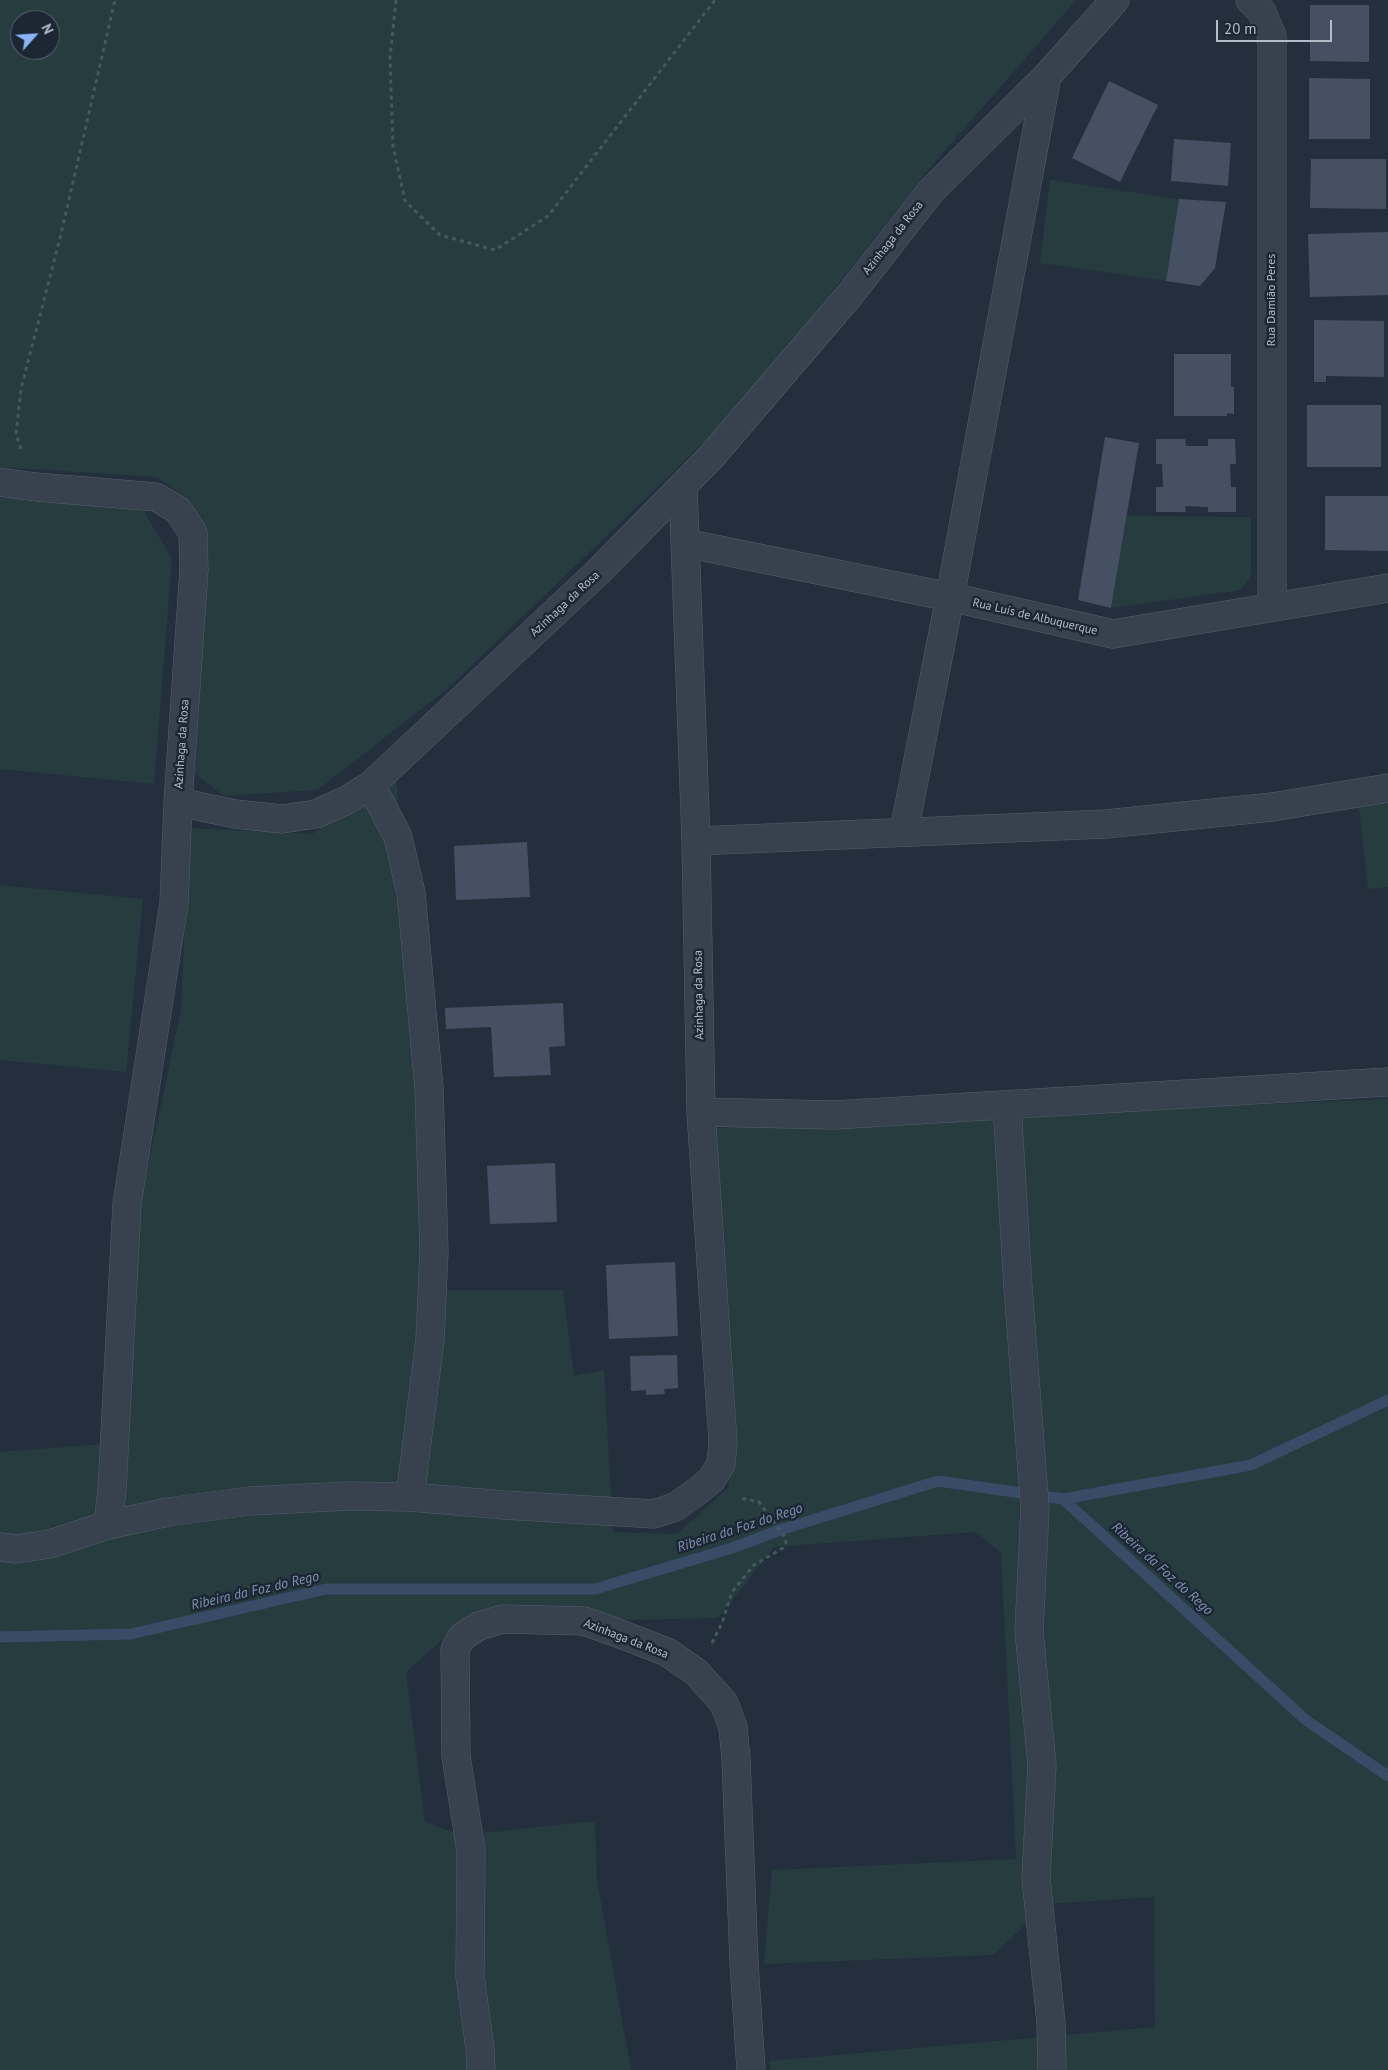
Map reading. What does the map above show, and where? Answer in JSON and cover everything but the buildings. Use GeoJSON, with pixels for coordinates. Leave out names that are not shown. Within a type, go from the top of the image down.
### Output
{"type":"FeatureCollection","features":[{"type":"Feature","properties":{"kind":"street","name":"Azinhaga da Rosa"},"geometry":{"type":"LineString","coordinates":[[0,482],[36,487],[156,497],[178,510],[192,533],[194,568],[178,802],[235,814],[282,820],[316,814],[347,800],[371,785],[598,572],[711,457],[848,297],[931,191],[1048,76],[1115,0]]}},
{"type":"Feature","properties":{"kind":"street","name":"Rua Damião Peres"},"geometry":{"type":"LineString","coordinates":[[1250,0],[1262,12],[1268,24],[1273,42],[1272,607]]}},
{"type":"Feature","properties":{"kind":"street"},"geometry":{"type":"LineString","coordinates":[[904,831],[950,598],[1048,76]]}},
{"type":"Feature","properties":{"kind":"street","name":"Azinhaga da Rosa"},"geometry":{"type":"LineString","coordinates":[[682,486],[696,841],[701,1112],[723,1443],[721,1464],[712,1479]]}},
{"type":"Feature","properties":{"kind":"street","name":"Rua Luís de Albuquerque"},"geometry":{"type":"LineString","coordinates":[[685,543],[1113,634],[1388,588]]}},
{"type":"Feature","properties":{"kind":"street"},"geometry":{"type":"LineString","coordinates":[[371,785],[398,837],[411,893],[429,1088],[434,1252],[431,1330],[410,1497]]}},
{"type":"Feature","properties":{"kind":"street"},"geometry":{"type":"LineString","coordinates":[[696,841],[1106,824],[1272,807],[1388,788]]}},
{"type":"Feature","properties":{"kind":"street"},"geometry":{"type":"LineString","coordinates":[[108,1525],[112,1490],[127,1204],[174,903],[178,802]]}},
{"type":"Feature","properties":{"kind":"street"},"geometry":{"type":"LineString","coordinates":[[701,1112],[834,1115],[1388,1082]]}},
{"type":"Feature","properties":{"kind":"street"},"geometry":{"type":"LineString","coordinates":[[1007,1105],[1018,1297],[1034,1509],[1029,1631],[1042,1765],[1036,1878],[1051,2023],[1052,2070]]}},
{"type":"Feature","properties":{"kind":"street"},"geometry":{"type":"LineString","coordinates":[[0,1547],[16,1549],[50,1544],[108,1525],[168,1512],[250,1501],[348,1496],[410,1497],[504,1506],[654,1514],[675,1507],[712,1479]]}},
{"type":"Feature","properties":{"kind":"street","name":"Azinhaga da Rosa"},"geometry":{"type":"LineString","coordinates":[[481,2070],[480,2048],[470,1976],[471,1852],[456,1756],[455,1649],[462,1637],[479,1626],[503,1619],[584,1621],[667,1652],[696,1672],[724,1703],[733,1727],[751,2070]]}},
{"type":"Feature","properties":{"kind":"path"},"geometry":{"type":"LineString","coordinates":[[36,487],[16,434],[21,389],[61,234],[115,0]]}},
{"type":"Feature","properties":{"kind":"path"},"geometry":{"type":"LineString","coordinates":[[396,0],[390,58],[393,136],[405,200],[440,235],[495,250],[548,216],[715,0]]}},
{"type":"Feature","properties":{"kind":"path"},"geometry":{"type":"LineString","coordinates":[[696,1672],[722,1623],[732,1592],[754,1565],[783,1548],[786,1543],[785,1537],[759,1502],[724,1495],[712,1479]]}},
{"type":"Feature","properties":{"kind":"green space"},"geometry":{"type":"Polygon","coordinates":[[[0,0],[1076,0],[929,169],[744,404],[446,690],[317,790],[224,796],[195,774],[207,557],[191,501],[157,477],[0,467],[0,0]]]}},
{"type":"Feature","properties":{"kind":"green space"},"geometry":{"type":"Polygon","coordinates":[[[1050,180],[1179,199],[1166,281],[1040,263],[1050,180]]]}},
{"type":"Feature","properties":{"kind":"green space"},"geometry":{"type":"Polygon","coordinates":[[[0,497],[142,508],[172,559],[154,784],[0,769],[0,497]]]}},
{"type":"Feature","properties":{"kind":"green space"},"geometry":{"type":"Polygon","coordinates":[[[1127,516],[1251,517],[1251,573],[1249,579],[1241,589],[1235,591],[1111,608],[1127,516]]]}},
{"type":"Feature","properties":{"kind":"green space"},"geometry":{"type":"Polygon","coordinates":[[[396,772],[429,1290],[563,1290],[574,1376],[604,1370],[613,1532],[677,1534],[729,1487],[711,1128],[1388,1099],[1388,2070],[770,2070],[769,2061],[1155,2027],[1154,1897],[1047,1904],[993,1955],[764,1964],[772,1870],[1016,1859],[1001,1553],[976,1532],[774,1547],[718,1618],[460,1624],[406,1672],[425,1822],[461,1835],[595,1821],[597,1880],[631,2070],[0,2070],[0,1452],[127,1442],[142,1194],[181,1010],[189,828],[312,834],[396,772]]]}},
{"type":"Feature","properties":{"kind":"green space"},"geometry":{"type":"Polygon","coordinates":[[[1388,795],[1388,887],[1368,889],[1358,800],[1388,795]]]}},
{"type":"Feature","properties":{"kind":"green space"},"geometry":{"type":"Polygon","coordinates":[[[0,885],[143,899],[126,1072],[0,1060],[0,885]]]}},
{"type":"Feature","properties":{"kind":"waterway"},"geometry":{"type":"LineString","coordinates":[[1063,1499],[1251,1465],[1388,1400]]}},
{"type":"Feature","properties":{"kind":"waterway","name":"Ribeira da Foz do Rego"},"geometry":{"type":"LineString","coordinates":[[0,1637],[131,1634],[326,1589],[595,1589],[732,1548],[780,1530],[938,1481],[1063,1499],[1307,1721],[1388,1776]]}}]}
